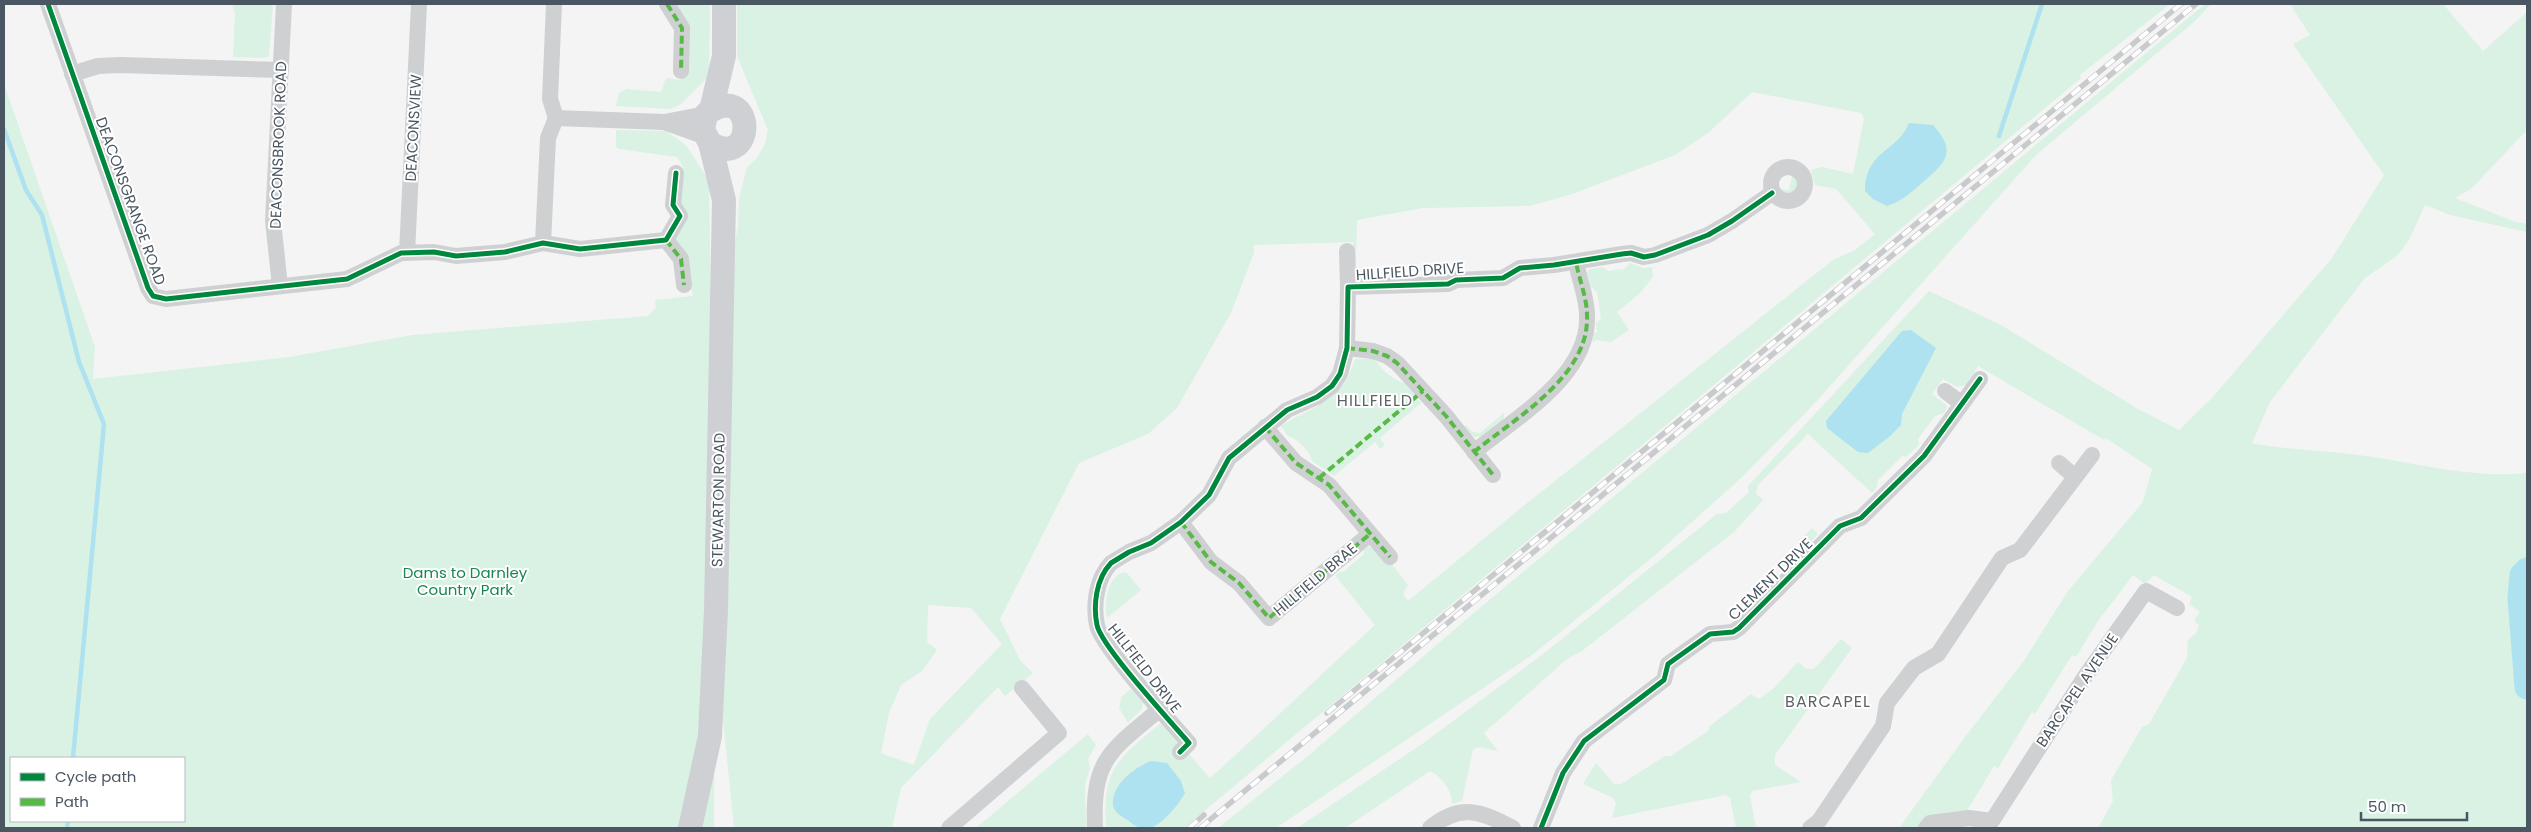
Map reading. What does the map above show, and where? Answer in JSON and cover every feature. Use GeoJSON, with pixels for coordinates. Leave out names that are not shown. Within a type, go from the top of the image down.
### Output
{"type":"FeatureCollection","features":[{"type":"Feature","properties":{"kind":"main road","name":"STEWARTON ROAD"},"geometry":{"type":"LineString","coordinates":[[690,828],[698,800],[710,736],[716,620],[724,200],[708,126],[724,56],[724,4]]}},
{"type":"Feature","properties":{"kind":"main road","name":"STEWARTON ROAD"},"geometry":{"type":"LineString","coordinates":[[724,56],[734,95],[742,115]]}},
{"type":"Feature","properties":{"kind":"main road"},"geometry":{"type":"LineString","coordinates":[[725,106],[738,110],[742,115],[746,128],[742,140],[736,145],[724,148],[708,126],[725,106]]}},
{"type":"Feature","properties":{"kind":"main road","name":"STEWARTON ROAD"},"geometry":{"type":"LineString","coordinates":[[724,200],[742,140]]}},
{"type":"Feature","properties":{"kind":"main road","name":"STEWARTON ROAD"},"geometry":{"type":"LineString","coordinates":[[698,800],[705,828]]}},
{"type":"Feature","properties":{"kind":"street","name":"DEACONSGRANGE ROAD"},"geometry":{"type":"LineString","coordinates":[[48,4],[148,288],[153,296],[166,299],[347,279],[407,253],[434,252],[456,256],[505,252],[543,243],[580,250],[666,240]]}},
{"type":"Feature","properties":{"kind":"street","name":"DEACONSBROOK ROAD"},"geometry":{"type":"LineString","coordinates":[[280,286],[273,221],[284,4]]}},
{"type":"Feature","properties":{"kind":"street","name":"DEACONSVIEW"},"geometry":{"type":"LineString","coordinates":[[407,253],[419,4]]}},
{"type":"Feature","properties":{"kind":"street"},"geometry":{"type":"LineString","coordinates":[[543,243],[548,138],[556,118],[550,98],[554,4]]}},
{"type":"Feature","properties":{"kind":"street"},"geometry":{"type":"LineString","coordinates":[[666,4],[682,28],[681,71]]}},
{"type":"Feature","properties":{"kind":"street"},"geometry":{"type":"LineString","coordinates":[[72,74],[98,66],[120,65],[281,70]]}},
{"type":"Feature","properties":{"kind":"street"},"geometry":{"type":"LineString","coordinates":[[556,118],[664,122],[708,126]]}},
{"type":"Feature","properties":{"kind":"street"},"geometry":{"type":"LineString","coordinates":[[664,122],[708,126]]}},
{"type":"Feature","properties":{"kind":"street"},"geometry":{"type":"LineString","coordinates":[[676,173],[673,205],[680,216],[666,240],[681,259],[684,285]]}},
{"type":"Feature","properties":{"kind":"street","name":"HILLFIELD DRIVE"},"geometry":{"type":"LineString","coordinates":[[1348,287],[1448,284],[1456,280],[1503,278],[1520,268],[1576,262],[1631,253],[1644,257],[1655,255],[1708,234],[1732,221],[1772,193]]}},
{"type":"Feature","properties":{"kind":"street","name":"HILLFIELD DRIVE"},"geometry":{"type":"LineString","coordinates":[[1180,752],[1189,743],[1104,640],[1097,624],[1096,601],[1098,586],[1106,569],[1111,564],[1129,552],[1151,543],[1181,522],[1209,495],[1229,458],[1265,426],[1287,410],[1317,397],[1332,386],[1340,374],[1347,348],[1348,287],[1346,251]]}},
{"type":"Feature","properties":{"kind":"street"},"geometry":{"type":"LineString","coordinates":[[1474,452],[1562,380],[1582,351],[1588,315],[1576,262]]}},
{"type":"Feature","properties":{"kind":"street"},"geometry":{"type":"LineString","coordinates":[[1347,348],[1373,351],[1387,356],[1397,363],[1446,416],[1493,475]]}},
{"type":"Feature","properties":{"kind":"street","name":"CLEMENT DRIVE"},"geometry":{"type":"LineString","coordinates":[[1541,828],[1563,773],[1584,741],[1664,680],[1668,664],[1710,634],[1733,632],[1739,628],[1840,526],[1861,518],[1924,456],[1980,379]]}},
{"type":"Feature","properties":{"kind":"street"},"geometry":{"type":"LineString","coordinates":[[1945,391],[1962,404]]}},
{"type":"Feature","properties":{"kind":"street","name":"HILLFIELD BRAE"},"geometry":{"type":"LineString","coordinates":[[1265,426],[1296,463],[1329,484],[1390,557]]}},
{"type":"Feature","properties":{"kind":"street"},"geometry":{"type":"LineString","coordinates":[[1810,828],[1819,821],[1883,726],[1887,703],[1892,696],[1914,668],[1938,654],[2002,558],[2020,550],[2092,455]]}},
{"type":"Feature","properties":{"kind":"street"},"geometry":{"type":"LineString","coordinates":[[2058,463],[2075,477]]}},
{"type":"Feature","properties":{"kind":"street","name":"HILLFIELD BRAE"},"geometry":{"type":"LineString","coordinates":[[1181,522],[1211,562],[1239,583],[1269,618],[1370,534]]}},
{"type":"Feature","properties":{"kind":"street","name":"BARCAPEL AVENUE"},"geometry":{"type":"LineString","coordinates":[[1926,828],[1930,823],[1970,818],[1993,825],[2084,678],[2146,590],[2177,608]]}},
{"type":"Feature","properties":{"kind":"street"},"geometry":{"type":"LineString","coordinates":[[949,828],[1058,733],[1022,688]]}},
{"type":"Feature","properties":{"kind":"street","name":"HILLFIELD DRIVE"},"geometry":{"type":"LineString","coordinates":[[1095,828],[1095,792],[1099,774],[1107,756],[1160,709]]}},
{"type":"Feature","properties":{"kind":"street"},"geometry":{"type":"LineString","coordinates":[[1430,828],[1442,818],[1458,811],[1492,816],[1513,828]]}},
{"type":"Feature","properties":{"kind":"green space"},"geometry":{"type":"Polygon","coordinates":[[[232,4],[273,4],[269,56],[264,58],[233,57],[235,13],[232,4]]]}},
{"type":"Feature","properties":{"kind":"green space"},"geometry":{"type":"Polygon","coordinates":[[[675,4],[710,4],[709,76],[681,104],[671,109],[616,106],[619,93],[627,89],[661,92],[666,78],[680,80],[687,77],[689,29],[675,4]]]}},
{"type":"Feature","properties":{"kind":"green space"},"geometry":{"type":"Polygon","coordinates":[[[737,4],[2170,4],[2080,75],[2081,78],[1184,828],[1106,828],[1105,808],[1107,792],[1115,767],[1145,736],[1160,724],[1169,725],[1188,753],[1210,778],[1375,625],[1335,575],[1343,572],[1364,554],[1364,550],[1368,547],[1374,549],[1390,562],[1408,585],[1403,594],[1408,601],[1521,508],[1833,260],[1855,250],[1875,234],[1836,189],[1815,185],[1811,170],[1822,167],[1853,174],[1864,119],[1861,113],[1752,92],[1708,133],[1675,155],[1572,194],[1530,206],[1423,208],[1357,220],[1356,266],[1359,271],[1369,274],[1367,279],[1357,276],[1352,267],[1353,242],[1254,245],[1254,253],[1231,313],[1177,408],[1148,434],[1079,463],[1000,619],[1020,660],[1033,673],[1005,696],[998,687],[901,788],[892,828],[734,828],[723,720],[723,599],[732,256],[738,227],[739,198],[747,167],[757,158],[765,144],[768,130],[737,56],[737,4]],[[928,605],[927,642],[937,650],[922,671],[901,685],[889,713],[881,753],[914,765],[930,719],[1002,644],[971,608],[928,605]]]}},
{"type":"Feature","properties":{"kind":"green space"},"geometry":{"type":"Polygon","coordinates":[[[2205,4],[2211,4],[2194,22],[2036,155],[1814,404],[1741,478],[1653,557],[1532,655],[1276,828],[1218,828],[1309,755],[1469,617],[2205,4]]]}},
{"type":"Feature","properties":{"kind":"green space"},"geometry":{"type":"Polygon","coordinates":[[[2290,4],[2443,4],[2483,51],[2527,12],[2527,130],[2472,188],[2455,198],[2513,221],[2527,224],[2527,232],[2450,215],[2425,205],[2409,240],[2397,256],[2365,278],[2270,402],[2252,443],[2358,455],[2463,472],[2484,474],[2527,473],[2527,828],[2098,828],[2113,801],[2111,780],[2142,727],[2149,724],[2187,658],[2188,640],[2196,633],[2199,625],[2194,621],[2200,612],[2189,604],[2192,597],[2154,575],[2145,584],[2133,575],[2098,621],[2076,657],[2072,655],[2035,714],[2032,712],[1998,768],[1994,766],[1965,814],[1920,828],[1899,828],[1965,737],[2023,662],[2068,591],[2143,502],[2152,469],[2106,438],[2104,440],[1978,366],[1966,385],[1957,387],[1943,379],[1932,394],[1947,406],[1944,413],[1935,416],[1918,439],[1919,445],[1906,457],[1903,455],[1878,480],[1877,487],[1872,493],[1808,434],[1758,485],[1756,494],[1763,500],[1734,532],[1582,651],[1567,659],[1484,733],[1498,751],[1478,747],[1473,750],[1462,801],[1452,804],[1452,799],[1445,784],[1430,771],[1345,828],[1297,828],[1422,744],[1543,654],[1717,514],[1726,513],[1749,492],[1748,486],[1929,291],[2001,325],[2138,409],[2179,430],[2211,399],[2332,258],[2384,175],[2293,44],[2310,35],[2290,4]]]}},
{"type":"Feature","properties":{"kind":"green space","name":"Dams to Darnley Country Park"},"geometry":{"type":"Polygon","coordinates":[[[4,84],[95,347],[93,379],[289,357],[412,335],[648,316],[656,307],[655,300],[693,296],[685,257],[675,239],[677,202],[683,167],[677,157],[619,149],[616,147],[616,130],[666,131],[686,145],[709,181],[716,610],[714,828],[4,828],[4,84]]]}},
{"type":"Feature","properties":{"kind":"green space"},"geometry":{"type":"Polygon","coordinates":[[[1792,170],[1798,176],[1800,189],[1790,195],[1783,195],[1779,191],[1780,189],[1789,190],[1792,176],[1783,172],[1792,170]]]}},
{"type":"Feature","properties":{"kind":"green space"},"geometry":{"type":"Polygon","coordinates":[[[1630,263],[1644,268],[1652,267],[1653,277],[1639,294],[1617,312],[1629,330],[1611,342],[1595,340],[1594,343],[1592,340],[1593,333],[1597,332],[1596,323],[1601,319],[1597,292],[1591,287],[1587,272],[1590,269],[1602,267],[1608,271],[1624,269],[1630,263]]]}},
{"type":"Feature","properties":{"kind":"green space"},"geometry":{"type":"Polygon","coordinates":[[[1431,268],[1463,268],[1455,276],[1439,276],[1432,272],[1431,268]]]}},
{"type":"Feature","properties":{"kind":"green space"},"geometry":{"type":"Polygon","coordinates":[[[1370,355],[1388,374],[1399,381],[1410,384],[1417,392],[1415,396],[1421,403],[1380,438],[1385,445],[1380,449],[1375,442],[1334,476],[1312,461],[1303,446],[1288,436],[1281,426],[1332,396],[1346,381],[1355,359],[1369,359],[1370,355]]]}},
{"type":"Feature","properties":{"kind":"green space"},"geometry":{"type":"Polygon","coordinates":[[[1504,413],[1504,419],[1483,436],[1474,437],[1464,430],[1466,425],[1472,432],[1480,433],[1504,413]]]}},
{"type":"Feature","properties":{"kind":"green space"},"geometry":{"type":"Polygon","coordinates":[[[1812,528],[1818,534],[1803,550],[1797,543],[1812,528]]]}},
{"type":"Feature","properties":{"kind":"green space"},"geometry":{"type":"Polygon","coordinates":[[[1126,572],[1141,590],[1107,618],[1108,590],[1115,578],[1126,572]]]}},
{"type":"Feature","properties":{"kind":"green space"},"geometry":{"type":"Polygon","coordinates":[[[1841,639],[1852,648],[1775,755],[1775,765],[1801,782],[1752,791],[1750,796],[1756,828],[1736,828],[1730,798],[1726,795],[1612,818],[1616,803],[1613,798],[1583,784],[1596,763],[1614,784],[1621,784],[1665,756],[1671,756],[1708,731],[1710,726],[1751,694],[1759,699],[1774,688],[1798,662],[1806,669],[1814,669],[1841,639]]]}},
{"type":"Feature","properties":{"kind":"green space"},"geometry":{"type":"Polygon","coordinates":[[[1131,689],[1143,703],[1142,709],[1128,723],[1119,708],[1122,696],[1131,689]]]}},
{"type":"Feature","properties":{"kind":"green space"},"geometry":{"type":"Polygon","coordinates":[[[1088,734],[1096,745],[1088,759],[1090,769],[1085,784],[1086,826],[1084,828],[976,828],[1088,734]]]}},
{"type":"Feature","properties":{"kind":"water"},"geometry":{"type":"Polygon","coordinates":[[[1909,123],[1933,125],[1941,134],[1945,143],[1946,156],[1937,169],[1914,190],[1902,199],[1887,206],[1873,199],[1865,191],[1867,177],[1876,159],[1904,133],[1909,123]]]}},
{"type":"Feature","properties":{"kind":"water"},"geometry":{"type":"Polygon","coordinates":[[[1911,330],[1936,348],[1902,414],[1901,425],[1868,453],[1858,452],[1827,428],[1826,421],[1902,331],[1911,330]]]}},
{"type":"Feature","properties":{"kind":"water"},"geometry":{"type":"Polygon","coordinates":[[[1151,761],[1167,763],[1181,781],[1185,793],[1160,823],[1150,828],[1141,828],[1117,813],[1113,805],[1113,798],[1120,784],[1131,772],[1151,761]]]}},
{"type":"Feature","properties":{"kind":"waterway"},"geometry":{"type":"LineString","coordinates":[[1999,136],[2042,4]]}},
{"type":"Feature","properties":{"kind":"waterway"},"geometry":{"type":"LineString","coordinates":[[4,129],[26,190],[42,215],[79,362],[104,424],[73,757]]}},
{"type":"Feature","properties":{"kind":"waterway"},"geometry":{"type":"LineString","coordinates":[[2527,570],[2522,575],[2520,598],[2527,687]]}},
{"type":"Feature","properties":{"kind":"waterway"},"geometry":{"type":"LineString","coordinates":[[67,828],[68,822]]}},
{"type":"Feature","properties":{"kind":"railway"},"geometry":{"type":"LineString","coordinates":[[1327,713],[2181,4]]}},
{"type":"Feature","properties":{"kind":"railway"},"geometry":{"type":"LineString","coordinates":[[1200,828],[2196,4]]}},
{"type":"Feature","properties":{"kind":"railway"},"geometry":{"type":"LineString","coordinates":[[1189,828],[1204,815]]}},
{"type":"Feature","properties":{"kind":"marked path"},"geometry":{"type":"LineString","coordinates":[[667,4],[682,28],[681,71]]}},
{"type":"Feature","properties":{"kind":"marked path"},"geometry":{"type":"LineString","coordinates":[[666,240],[681,259],[684,285]]}},
{"type":"Feature","properties":{"kind":"marked path"},"geometry":{"type":"LineString","coordinates":[[1474,452],[1547,394],[1576,357],[1585,337],[1587,315],[1586,302],[1576,262]]}},
{"type":"Feature","properties":{"kind":"marked path"},"geometry":{"type":"LineString","coordinates":[[1347,348],[1373,351],[1387,356],[1397,363],[1446,416],[1493,475]]}},
{"type":"Feature","properties":{"kind":"marked path"},"geometry":{"type":"LineString","coordinates":[[1319,478],[1423,391]]}},
{"type":"Feature","properties":{"kind":"marked path"},"geometry":{"type":"LineString","coordinates":[[1265,427],[1296,463],[1329,485],[1390,557]]}},
{"type":"Feature","properties":{"kind":"marked path"},"geometry":{"type":"LineString","coordinates":[[1181,522],[1211,562],[1239,583],[1269,618],[1370,534]]}},
{"type":"Feature","properties":{"kind":"cycle path"},"geometry":{"type":"LineString","coordinates":[[48,4],[148,288],[153,296],[166,299],[347,279],[401,253],[434,252],[456,256],[505,252],[543,243],[580,249],[666,240],[680,216],[673,205],[676,173]]}},
{"type":"Feature","properties":{"kind":"cycle path"},"geometry":{"type":"LineString","coordinates":[[1180,752],[1189,743],[1123,666],[1101,635],[1097,625],[1095,609],[1099,584],[1111,563],[1129,552],[1151,543],[1181,522],[1209,495],[1229,458],[1287,410],[1317,397],[1332,386],[1340,374],[1347,348],[1348,287],[1448,284],[1456,280],[1503,278],[1520,268],[1554,265],[1631,253],[1644,257],[1655,255],[1708,235],[1772,193]]}},
{"type":"Feature","properties":{"kind":"cycle path"},"geometry":{"type":"LineString","coordinates":[[1541,828],[1563,773],[1584,741],[1664,680],[1668,664],[1710,634],[1733,632],[1739,628],[1840,526],[1861,518],[1924,456],[1980,379]]}},
{"type":"Feature","properties":{"kind":"district","name":"HILLFIELD"},"geometry":{"type":"Point","coordinates":[1375,400]}},
{"type":"Feature","properties":{"kind":"district","name":"BARCAPEL"},"geometry":{"type":"Point","coordinates":[1828,701]}}]}
